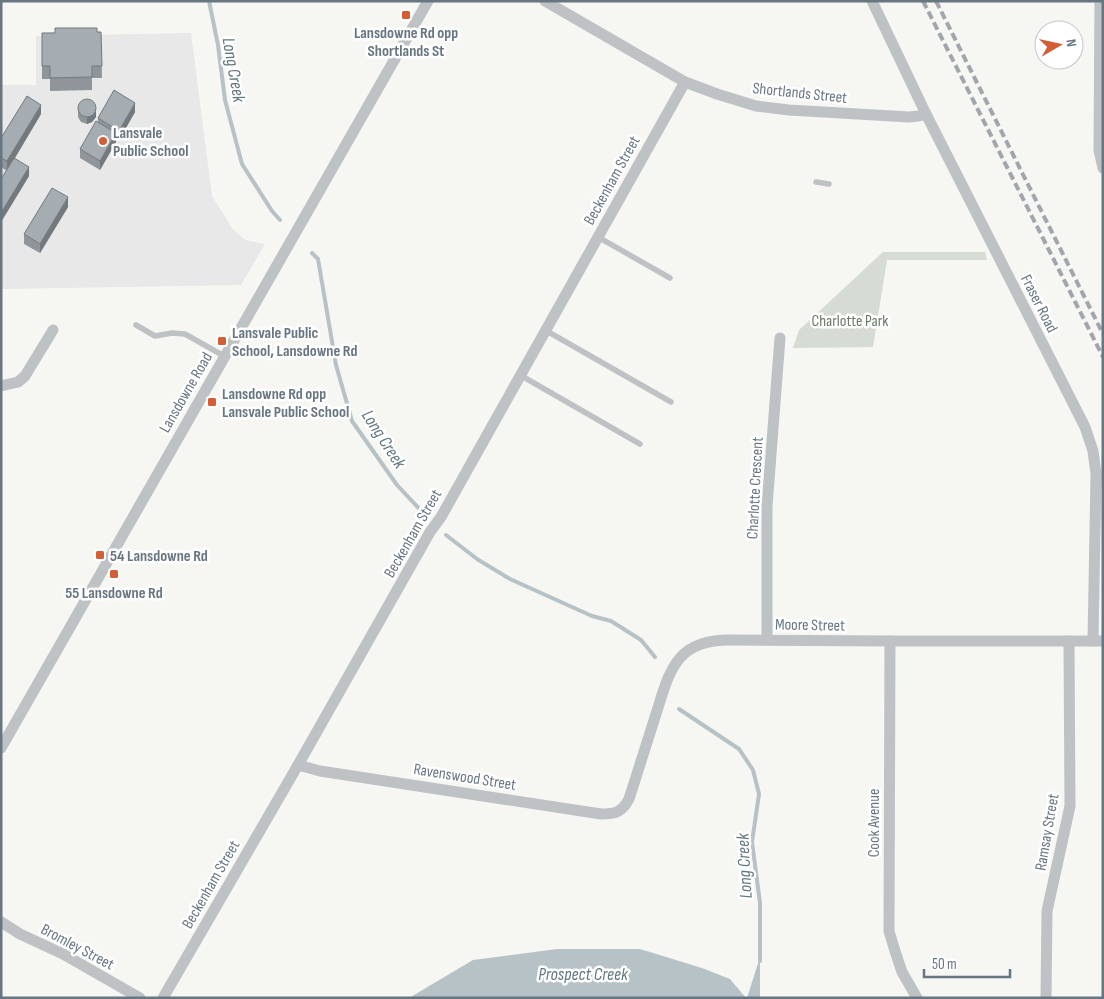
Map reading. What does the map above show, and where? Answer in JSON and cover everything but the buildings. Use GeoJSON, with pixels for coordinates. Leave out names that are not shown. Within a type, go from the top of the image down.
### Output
{"type":"FeatureCollection","features":[{"type":"Feature","properties":{"kind":"street","name":"Lansdowne Road"},"geometry":{"type":"LineString","coordinates":[[1,748],[428,1]]}},
{"type":"Feature","properties":{"kind":"street","name":"Shortlands Street"},"geometry":{"type":"LineString","coordinates":[[545,1],[684,82],[756,106],[789,110],[909,117],[926,114]]}},
{"type":"Feature","properties":{"kind":"street","name":"Fraser Road"},"geometry":{"type":"LineString","coordinates":[[872,1],[926,114],[1085,427],[1093,451],[1096,474],[1098,641]]}},
{"type":"Feature","properties":{"kind":"street"},"geometry":{"type":"LineString","coordinates":[[1100,1],[1099,150],[1103,168]]}},
{"type":"Feature","properties":{"kind":"street","name":"Beckenham Street"},"geometry":{"type":"LineString","coordinates":[[164,998],[420,549],[441,517],[684,82]]}},
{"type":"Feature","properties":{"kind":"street"},"geometry":{"type":"LineString","coordinates":[[1,386],[18,382],[25,376],[53,330]]}},
{"type":"Feature","properties":{"kind":"street","name":"Charlotte Crescent"},"geometry":{"type":"LineString","coordinates":[[767,640],[767,506],[780,338]]}},
{"type":"Feature","properties":{"kind":"street","name":"Moore Street"},"geometry":{"type":"LineString","coordinates":[[625,806],[629,799],[668,678],[680,657],[694,647],[705,643],[716,640],[890,642],[1098,641]]}},
{"type":"Feature","properties":{"kind":"street","name":"Ramsay Street"},"geometry":{"type":"LineString","coordinates":[[1046,998],[1047,911],[1070,806],[1070,641]]}},
{"type":"Feature","properties":{"kind":"street","name":"Cook Avenue"},"geometry":{"type":"LineString","coordinates":[[890,642],[889,931],[902,972],[917,998]]}},
{"type":"Feature","properties":{"kind":"street","name":"Ravenswood Street"},"geometry":{"type":"LineString","coordinates":[[298,765],[320,771],[602,814],[619,812],[625,806]]}},
{"type":"Feature","properties":{"kind":"street","name":"Bromley Street"},"geometry":{"type":"LineString","coordinates":[[1,922],[20,934],[63,954],[140,998]]}},
{"type":"Feature","properties":{"kind":"lane"},"geometry":{"type":"LineString","coordinates":[[816,182],[829,184]]}},
{"type":"Feature","properties":{"kind":"lane"},"geometry":{"type":"LineString","coordinates":[[598,237],[670,278]]}},
{"type":"Feature","properties":{"kind":"lane"},"geometry":{"type":"LineString","coordinates":[[136,325],[155,336],[172,333],[185,334],[224,356]]}},
{"type":"Feature","properties":{"kind":"lane"},"geometry":{"type":"LineString","coordinates":[[545,330],[671,402]]}},
{"type":"Feature","properties":{"kind":"lane"},"geometry":{"type":"LineString","coordinates":[[519,375],[640,444]]}},
{"type":"Feature","properties":{"kind":"shaded area","name":"Lansvale Public School"},"geometry":{"type":"Polygon","coordinates":[[[191,33],[212,196],[232,228],[245,240],[265,244],[241,285],[1,289],[1,85],[36,85],[36,36],[191,33]]]}},
{"type":"Feature","properties":{"kind":"green space","name":"Charlotte Park"},"geometry":{"type":"Polygon","coordinates":[[[883,252],[985,252],[987,260],[887,260],[873,347],[793,348],[799,330],[883,252]]]}},
{"type":"Feature","properties":{"kind":"water","name":"Prospect Creek"},"geometry":{"type":"Polygon","coordinates":[[[557,949],[640,949],[702,968],[730,979],[746,998],[409,998],[473,960],[557,949]]]}},
{"type":"Feature","properties":{"kind":"water"},"geometry":{"type":"Polygon","coordinates":[[[760,957],[760,998],[747,998],[760,957]]]}},
{"type":"Feature","properties":{"kind":"waterway","name":"Long Creek"},"geometry":{"type":"LineString","coordinates":[[209,1],[218,45],[225,100],[242,164],[272,211],[280,220]]}},
{"type":"Feature","properties":{"kind":"waterway","name":"Long Creek"},"geometry":{"type":"LineString","coordinates":[[312,253],[318,259],[336,365],[352,421],[397,485],[425,515]]}},
{"type":"Feature","properties":{"kind":"waterway","name":"Long Creek"},"geometry":{"type":"LineString","coordinates":[[446,535],[477,559],[510,579],[592,616],[611,621],[641,640],[655,657]]}},
{"type":"Feature","properties":{"kind":"waterway","name":"Long Creek"},"geometry":{"type":"LineString","coordinates":[[679,709],[739,749],[753,770],[759,794],[752,842],[760,903],[760,961]]}},
{"type":"Feature","properties":{"kind":"railway"},"geometry":{"type":"LineString","coordinates":[[923,1],[1103,357]]}},
{"type":"Feature","properties":{"kind":"railway"},"geometry":{"type":"LineString","coordinates":[[936,1],[1103,334]]}},
{"type":"Feature","properties":{"kind":"place","name":"Lansdowne Rd opp Shortlands St"},"geometry":{"type":"Point","coordinates":[406,15]}},
{"type":"Feature","properties":{"kind":"place","name":"Lansvale Public School"},"geometry":{"type":"Point","coordinates":[103,141]}},
{"type":"Feature","properties":{"kind":"place","name":"Lansvale Public School, Lansdowne Rd"},"geometry":{"type":"Point","coordinates":[222,341]}},
{"type":"Feature","properties":{"kind":"place","name":"Lansdowne Rd opp Lansvale Public School"},"geometry":{"type":"Point","coordinates":[212,402]}},
{"type":"Feature","properties":{"kind":"place","name":"54 Lansdowne Rd"},"geometry":{"type":"Point","coordinates":[100,555]}},
{"type":"Feature","properties":{"kind":"place","name":"55 Lansdowne Rd"},"geometry":{"type":"Point","coordinates":[114,574]}}]}
